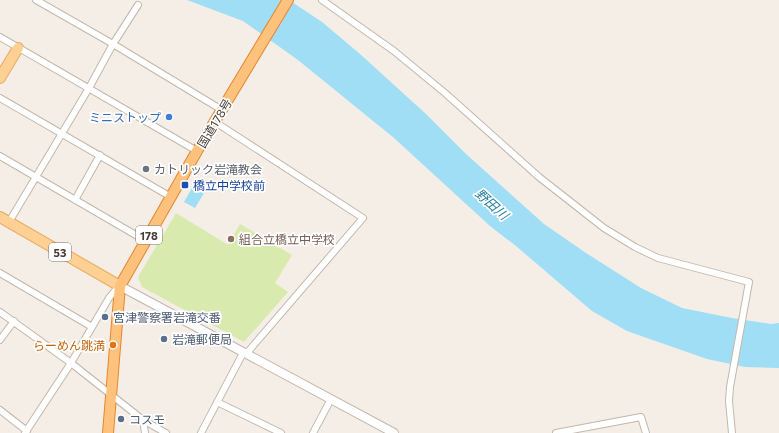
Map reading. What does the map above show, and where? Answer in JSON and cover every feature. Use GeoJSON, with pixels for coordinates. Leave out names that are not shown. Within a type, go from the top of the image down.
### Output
{"type":"FeatureCollection","features":[{"type":"Feature","properties":{"kind":"highway","name":"国道178号"},"geometry":{"type":"LineString","coordinates":[[108,433],[112,395],[116,320],[120,286],[197,152],[288,0]]}},
{"type":"Feature","properties":{"kind":"main road"},"geometry":{"type":"LineString","coordinates":[[0,78],[18,48]]}},
{"type":"Feature","properties":{"kind":"main road","name":"53"},"geometry":{"type":"LineString","coordinates":[[4,220],[120,286]]}},
{"type":"Feature","properties":{"kind":"street"},"geometry":{"type":"LineString","coordinates":[[36,0],[113,44],[222,110]]}},
{"type":"Feature","properties":{"kind":"street"},"geometry":{"type":"LineString","coordinates":[[322,0],[394,51],[539,177],[604,228],[635,247],[658,258],[750,282],[730,387],[729,401],[731,433]]}},
{"type":"Feature","properties":{"kind":"street"},"geometry":{"type":"LineString","coordinates":[[4,220],[35,177],[89,88],[113,44],[138,6]]}},
{"type":"Feature","properties":{"kind":"street"},"geometry":{"type":"LineString","coordinates":[[0,37],[197,152]]}},
{"type":"Feature","properties":{"kind":"street"},"geometry":{"type":"LineString","coordinates":[[0,98],[171,197]]}},
{"type":"Feature","properties":{"kind":"street"},"geometry":{"type":"LineString","coordinates":[[201,433],[245,353],[364,218],[215,122]]}},
{"type":"Feature","properties":{"kind":"street"},"geometry":{"type":"LineString","coordinates":[[75,200],[100,155]]}},
{"type":"Feature","properties":{"kind":"street"},"geometry":{"type":"LineString","coordinates":[[0,156],[146,241]]}},
{"type":"Feature","properties":{"kind":"street"},"geometry":{"type":"LineString","coordinates":[[0,273],[92,327]]}},
{"type":"Feature","properties":{"kind":"street"},"geometry":{"type":"LineString","coordinates":[[0,410],[26,432],[71,363],[109,298],[120,286],[394,433]]}},
{"type":"Feature","properties":{"kind":"street"},"geometry":{"type":"LineString","coordinates":[[0,312],[71,363],[143,420],[166,433]]}},
{"type":"Feature","properties":{"kind":"street"},"geometry":{"type":"LineString","coordinates":[[0,340],[14,322]]}},
{"type":"Feature","properties":{"kind":"street"},"geometry":{"type":"LineString","coordinates":[[314,433],[331,400]]}},
{"type":"Feature","properties":{"kind":"street"},"geometry":{"type":"LineString","coordinates":[[218,402],[281,433]]}},
{"type":"Feature","properties":{"kind":"street"},"geometry":{"type":"LineString","coordinates":[[556,433],[641,417],[646,433]]}},
{"type":"Feature","properties":{"kind":"street"},"geometry":{"type":"LineString","coordinates":[[143,420],[145,433]]}},
{"type":"Feature","properties":{"kind":"green space"},"geometry":{"type":"Polygon","coordinates":[[[176,213],[228,245],[240,224],[292,255],[275,283],[288,292],[244,342],[142,287],[138,277],[176,213]]]}},
{"type":"Feature","properties":{"kind":"water","name":"野田川"},"geometry":{"type":"Polygon","coordinates":[[[187,0],[289,0],[322,22],[360,54],[426,114],[466,154],[544,224],[586,253],[641,288],[682,308],[732,318],[771,324],[779,323],[779,368],[745,367],[707,359],[627,331],[592,311],[516,246],[490,226],[394,138],[298,60],[243,21],[187,0]]]}},
{"type":"Feature","properties":{"kind":"water"},"geometry":{"type":"Polygon","coordinates":[[[196,181],[207,188],[195,208],[184,202],[196,181]]]}},
{"type":"Feature","properties":{"kind":"place","name":"ミニストップ"},"geometry":{"type":"Point","coordinates":[169,117]}},
{"type":"Feature","properties":{"kind":"place","name":"カトリック岩滝教会"},"geometry":{"type":"Point","coordinates":[146,169]}},
{"type":"Feature","properties":{"kind":"place","name":"橋立中学校前"},"geometry":{"type":"Point","coordinates":[185,185]}},
{"type":"Feature","properties":{"kind":"place","name":"組合立橋立中学校"},"geometry":{"type":"Point","coordinates":[231,239]}},
{"type":"Feature","properties":{"kind":"place","name":"宮津警察署岩滝交番"},"geometry":{"type":"Point","coordinates":[105,317]}},
{"type":"Feature","properties":{"kind":"place","name":"岩滝郵便局"},"geometry":{"type":"Point","coordinates":[164,339]}},
{"type":"Feature","properties":{"kind":"place","name":"らーめん跳満"},"geometry":{"type":"Point","coordinates":[113,345]}},
{"type":"Feature","properties":{"kind":"place","name":"コスモ"},"geometry":{"type":"Point","coordinates":[121,419]}}]}
